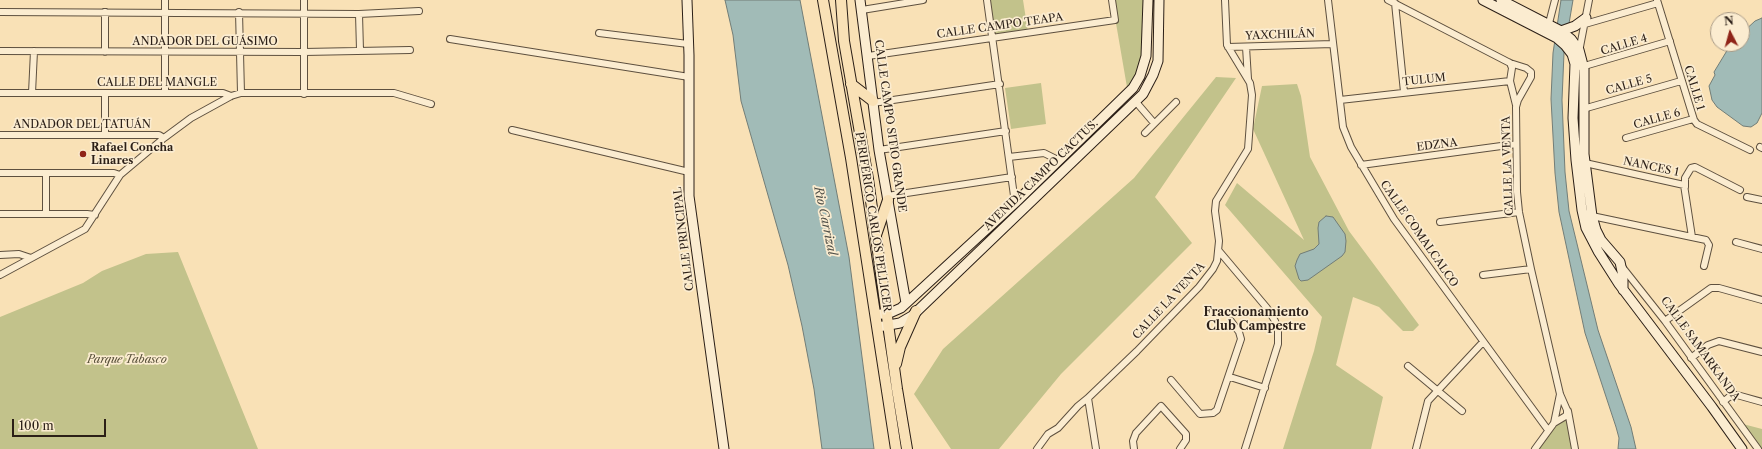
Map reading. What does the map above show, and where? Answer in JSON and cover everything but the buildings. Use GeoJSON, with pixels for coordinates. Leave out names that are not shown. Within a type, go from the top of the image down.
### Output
{"type":"FeatureCollection","features":[{"type":"Feature","properties":{"kind":"main road","name":"PERIFÉRICO CARLOS PELLICER"},"geometry":{"type":"LineString","coordinates":[[823,0],[851,158],[876,315],[883,326],[896,449]]}},
{"type":"Feature","properties":{"kind":"main road"},"geometry":{"type":"LineString","coordinates":[[841,0],[844,42],[868,179],[887,313],[883,326],[894,372],[906,449]]}},
{"type":"Feature","properties":{"kind":"main road"},"geometry":{"type":"LineString","coordinates":[[851,84],[873,102]]}},
{"type":"Feature","properties":{"kind":"main road"},"geometry":{"type":"LineString","coordinates":[[876,237],[888,198]]}},
{"type":"Feature","properties":{"kind":"main road"},"geometry":{"type":"LineString","coordinates":[[894,372],[900,347],[916,312]]}},
{"type":"Feature","properties":{"kind":"street"},"geometry":{"type":"LineString","coordinates":[[165,0],[165,92]]}},
{"type":"Feature","properties":{"kind":"street"},"geometry":{"type":"LineString","coordinates":[[304,0],[304,94]]}},
{"type":"Feature","properties":{"kind":"street","name":"CALLE PRINCIPAL"},"geometry":{"type":"LineString","coordinates":[[687,0],[689,77],[689,196],[724,449]]}},
{"type":"Feature","properties":{"kind":"street","name":"CALLE CAMPO SITIO GRANDE"},"geometry":{"type":"LineString","coordinates":[[860,0],[879,150],[906,303]]}},
{"type":"Feature","properties":{"kind":"street"},"geometry":{"type":"LineString","coordinates":[[862,10],[922,0]]}},
{"type":"Feature","properties":{"kind":"street"},"geometry":{"type":"LineString","coordinates":[[987,0],[1000,84],[1015,203]]}},
{"type":"Feature","properties":{"kind":"street","name":"CALLE CAMPO TEAPA"},"geometry":{"type":"LineString","coordinates":[[868,56],[1115,20],[1112,0]]}},
{"type":"Feature","properties":{"kind":"street"},"geometry":{"type":"LineString","coordinates":[[876,315],[898,310],[906,303],[1015,203],[1128,93],[1140,76],[1145,63],[1148,47],[1148,0]]}},
{"type":"Feature","properties":{"kind":"street","name":"AVENIDA CAMPO CACTUS."},"geometry":{"type":"LineString","coordinates":[[883,326],[906,320],[916,312],[1136,102],[1146,90],[1158,60],[1159,0]]}},
{"type":"Feature","properties":{"kind":"street","name":"CALLE LA VENTA"},"geometry":{"type":"LineString","coordinates":[[1037,449],[1048,434],[1058,428],[1078,406],[1137,351],[1200,287],[1213,269],[1218,251],[1219,234],[1215,211],[1216,201],[1249,146],[1252,95],[1248,81],[1228,47],[1225,0]]}},
{"type":"Feature","properties":{"kind":"street","name":"CALLE COMALCALCO"},"geometry":{"type":"LineString","coordinates":[[1328,0],[1340,100],[1346,135],[1361,165],[1394,219],[1548,430]]}},
{"type":"Feature","properties":{"kind":"street","name":"CALLE LA VENTA"},"geometry":{"type":"LineString","coordinates":[[1388,0],[1510,63],[1526,68],[1531,74],[1531,77],[1518,100],[1516,111],[1518,212],[1560,394],[1567,410],[1575,449]]}},
{"type":"Feature","properties":{"kind":"street"},"geometry":{"type":"LineString","coordinates":[[1483,0],[1548,29]]}},
{"type":"Feature","properties":{"kind":"street"},"geometry":{"type":"LineString","coordinates":[[1501,0],[1559,35],[1585,21],[1658,2]]}},
{"type":"Feature","properties":{"kind":"street"},"geometry":{"type":"LineString","coordinates":[[1548,29],[1555,0]]}},
{"type":"Feature","properties":{"kind":"street"},"geometry":{"type":"LineString","coordinates":[[1576,54],[1585,21],[1588,3],[1584,0]]}},
{"type":"Feature","properties":{"kind":"street","name":"CALLE 1"},"geometry":{"type":"LineString","coordinates":[[1658,2],[1693,119],[1697,124],[1750,150]]}},
{"type":"Feature","properties":{"kind":"street"},"geometry":{"type":"LineString","coordinates":[[1395,3],[1404,92]]}},
{"type":"Feature","properties":{"kind":"street"},"geometry":{"type":"LineString","coordinates":[[0,12],[239,12],[359,14],[419,11]]}},
{"type":"Feature","properties":{"kind":"street"},"geometry":{"type":"LineString","coordinates":[[105,12],[105,52]]}},
{"type":"Feature","properties":{"kind":"street"},"geometry":{"type":"LineString","coordinates":[[239,12],[241,93]]}},
{"type":"Feature","properties":{"kind":"street"},"geometry":{"type":"LineString","coordinates":[[359,14],[360,50]]}},
{"type":"Feature","properties":{"kind":"street"},"geometry":{"type":"LineString","coordinates":[[599,33],[688,44]]}},
{"type":"Feature","properties":{"kind":"street","name":"CALLE SAMARKANDA"},"geometry":{"type":"LineString","coordinates":[[1559,35],[1567,47],[1576,54],[1579,68],[1583,109],[1585,163],[1592,216],[1596,230],[1601,240],[1616,257],[1665,321],[1758,449]]}},
{"type":"Feature","properties":{"kind":"street"},"geometry":{"type":"LineString","coordinates":[[450,40],[689,77]]}},
{"type":"Feature","properties":{"kind":"street","name":"CALLE 4"},"geometry":{"type":"LineString","coordinates":[[1579,68],[1670,41]]}},
{"type":"Feature","properties":{"kind":"street","name":"YAXCHILÁN"},"geometry":{"type":"LineString","coordinates":[[1228,47],[1333,44]]}},
{"type":"Feature","properties":{"kind":"street"},"geometry":{"type":"LineString","coordinates":[[1246,47],[1248,81]]}},
{"type":"Feature","properties":{"kind":"street","name":"ANDADOR DEL GUÁSIMO"},"geometry":{"type":"LineString","coordinates":[[0,51],[304,52],[410,50]]}},
{"type":"Feature","properties":{"kind":"street"},"geometry":{"type":"LineString","coordinates":[[32,93],[34,51]]}},
{"type":"Feature","properties":{"kind":"street"},"geometry":{"type":"LineString","coordinates":[[1510,63],[1512,68],[1510,81],[1515,97],[1516,111]]}},
{"type":"Feature","properties":{"kind":"street","name":"CALLE SAMARKANDA"},"geometry":{"type":"LineString","coordinates":[[1579,68],[1573,118],[1576,160],[1586,228],[1593,244],[1623,290],[1708,401],[1740,447]]}},
{"type":"Feature","properties":{"kind":"street","name":"TULUM"},"geometry":{"type":"LineString","coordinates":[[1340,100],[1510,81]]}},
{"type":"Feature","properties":{"kind":"street","name":"CALLE 5"},"geometry":{"type":"LineString","coordinates":[[1583,109],[1681,81]]}},
{"type":"Feature","properties":{"kind":"street"},"geometry":{"type":"LineString","coordinates":[[873,102],[1000,84]]}},
{"type":"Feature","properties":{"kind":"street","name":"CALLE DEL MANGLE"},"geometry":{"type":"LineString","coordinates":[[0,93],[165,92],[223,93],[231,96],[241,93],[394,94],[431,104]]}},
{"type":"Feature","properties":{"kind":"street"},"geometry":{"type":"LineString","coordinates":[[105,93],[105,134]]}},
{"type":"Feature","properties":{"kind":"street"},"geometry":{"type":"LineString","coordinates":[[0,267],[2,274],[86,229],[120,175],[164,138],[191,118],[231,96]]}},
{"type":"Feature","properties":{"kind":"street"},"geometry":{"type":"LineString","coordinates":[[1136,102],[1154,123]]}},
{"type":"Feature","properties":{"kind":"street"},"geometry":{"type":"LineString","coordinates":[[1145,133],[1176,102]]}},
{"type":"Feature","properties":{"kind":"street","name":"CALLE 6"},"geometry":{"type":"LineString","coordinates":[[1626,138],[1693,119]]}},
{"type":"Feature","properties":{"kind":"street"},"geometry":{"type":"LineString","coordinates":[[512,130],[689,172]]}},
{"type":"Feature","properties":{"kind":"street"},"geometry":{"type":"LineString","coordinates":[[879,150],[1006,131]]}},
{"type":"Feature","properties":{"kind":"street","name":"ANDADOR DEL TATUÁN"},"geometry":{"type":"LineString","coordinates":[[0,135],[105,134],[159,135],[164,138]]}},
{"type":"Feature","properties":{"kind":"street","name":"EDZNA"},"geometry":{"type":"LineString","coordinates":[[1361,165],[1516,144]]}},
{"type":"Feature","properties":{"kind":"street"},"geometry":{"type":"LineString","coordinates":[[1009,157],[1044,153],[1058,160]]}},
{"type":"Feature","properties":{"kind":"street","name":"NANCES 1"},"geometry":{"type":"LineString","coordinates":[[1585,163],[1681,184],[1685,187],[1692,237]]}},
{"type":"Feature","properties":{"kind":"street"},"geometry":{"type":"LineString","coordinates":[[1685,187],[1686,178],[1691,168],[1695,167],[1740,190]]}},
{"type":"Feature","properties":{"kind":"street"},"geometry":{"type":"LineString","coordinates":[[0,173],[114,173],[120,175]]}},
{"type":"Feature","properties":{"kind":"street"},"geometry":{"type":"LineString","coordinates":[[46,173],[46,214]]}},
{"type":"Feature","properties":{"kind":"street"},"geometry":{"type":"LineString","coordinates":[[888,198],[1012,177]]}},
{"type":"Feature","properties":{"kind":"street"},"geometry":{"type":"LineString","coordinates":[[1747,197],[1762,200]]}},
{"type":"Feature","properties":{"kind":"street"},"geometry":{"type":"LineString","coordinates":[[1440,222],[1518,212]]}},
{"type":"Feature","properties":{"kind":"street"},"geometry":{"type":"LineString","coordinates":[[0,214],[95,215]]}},
{"type":"Feature","properties":{"kind":"street"},"geometry":{"type":"LineString","coordinates":[[1592,216],[1706,240],[1708,242],[1704,266]]}},
{"type":"Feature","properties":{"kind":"street"},"geometry":{"type":"LineString","coordinates":[[1736,242],[1762,249]]}},
{"type":"Feature","properties":{"kind":"street"},"geometry":{"type":"LineString","coordinates":[[1218,251],[1267,308],[1277,326],[1278,344],[1245,449]]}},
{"type":"Feature","properties":{"kind":"street"},"geometry":{"type":"LineString","coordinates":[[0,255],[19,254],[31,258]]}},
{"type":"Feature","properties":{"kind":"street"},"geometry":{"type":"LineString","coordinates":[[1621,265],[1623,290]]}},
{"type":"Feature","properties":{"kind":"street"},"geometry":{"type":"LineString","coordinates":[[1483,275],[1530,269]]}},
{"type":"Feature","properties":{"kind":"street"},"geometry":{"type":"LineString","coordinates":[[1665,321],[1711,288],[1719,288],[1762,300]]}},
{"type":"Feature","properties":{"kind":"street"},"geometry":{"type":"LineString","coordinates":[[1171,380],[1199,412],[1203,414],[1217,410],[1230,377],[1241,339],[1239,332],[1231,321]]}},
{"type":"Feature","properties":{"kind":"street"},"geometry":{"type":"LineString","coordinates":[[1691,358],[1708,345],[1719,341],[1762,352]]}},
{"type":"Feature","properties":{"kind":"street"},"geometry":{"type":"LineString","coordinates":[[1416,449],[1426,404],[1437,390],[1483,342]]}},
{"type":"Feature","properties":{"kind":"street"},"geometry":{"type":"LineString","coordinates":[[1408,366],[1462,411]]}},
{"type":"Feature","properties":{"kind":"street"},"geometry":{"type":"LineString","coordinates":[[1230,377],[1265,388]]}},
{"type":"Feature","properties":{"kind":"street","name":"CALLE LA VENTA"},"geometry":{"type":"LineString","coordinates":[[1554,423],[1560,394]]}},
{"type":"Feature","properties":{"kind":"street"},"geometry":{"type":"LineString","coordinates":[[1723,402],[1729,397],[1737,395],[1762,402]]}},
{"type":"Feature","properties":{"kind":"street"},"geometry":{"type":"LineString","coordinates":[[1090,396],[1088,402],[1096,449]]}},
{"type":"Feature","properties":{"kind":"street"},"geometry":{"type":"LineString","coordinates":[[1134,449],[1133,440],[1136,433],[1161,406],[1186,434],[1186,440],[1180,449]]}},
{"type":"Feature","properties":{"kind":"street","name":"CALLE LA VENTA"},"geometry":{"type":"LineString","coordinates":[[1536,449],[1554,423],[1567,415],[1567,410]]}},
{"type":"Feature","properties":{"kind":"green space"},"geometry":{"type":"Polygon","coordinates":[[[987,0],[1023,0],[1028,32],[993,37],[987,0]]]}},
{"type":"Feature","properties":{"kind":"green space"},"geometry":{"type":"Polygon","coordinates":[[[1112,0],[1148,0],[1147,47],[1128,93],[1112,0]]]}},
{"type":"Feature","properties":{"kind":"green space"},"geometry":{"type":"Polygon","coordinates":[[[1216,77],[1236,78],[1155,197],[1192,243],[1061,374],[999,449],[951,449],[914,394],[943,349],[1134,178],[1216,77]]]}},
{"type":"Feature","properties":{"kind":"green space"},"geometry":{"type":"Polygon","coordinates":[[[1041,83],[1046,124],[1011,129],[1005,88],[1041,83]]]}},
{"type":"Feature","properties":{"kind":"green space"},"geometry":{"type":"Polygon","coordinates":[[[1297,84],[1301,96],[1310,157],[1349,231],[1419,325],[1413,331],[1403,331],[1379,307],[1353,297],[1336,365],[1383,397],[1371,449],[1283,449],[1314,351],[1322,317],[1225,205],[1237,183],[1304,240],[1253,129],[1262,86],[1297,84]]]}},
{"type":"Feature","properties":{"kind":"green space","name":"Parque Tabasco"},"geometry":{"type":"Polygon","coordinates":[[[178,252],[258,449],[0,449],[0,317],[83,283],[102,271],[146,254],[178,252]]]}},
{"type":"Feature","properties":{"kind":"green space"},"geometry":{"type":"Polygon","coordinates":[[[1569,418],[1575,449],[1535,449],[1557,421],[1569,418]]]}},
{"type":"Feature","properties":{"kind":"green space"},"geometry":{"type":"Polygon","coordinates":[[[1739,423],[1762,429],[1762,449],[1758,449],[1739,423]]]}},
{"type":"Feature","properties":{"kind":"water","name":"Rio Carrizal"},"geometry":{"type":"Polygon","coordinates":[[[725,0],[800,0],[849,257],[874,449],[822,449],[814,389],[802,326],[788,265],[741,101],[733,35],[725,0]]]}},
{"type":"Feature","properties":{"kind":"water"},"geometry":{"type":"Polygon","coordinates":[[[1561,0],[1573,0],[1564,53],[1562,100],[1565,172],[1569,211],[1598,330],[1631,427],[1636,449],[1618,449],[1619,438],[1616,427],[1585,333],[1559,212],[1555,173],[1551,99],[1553,53],[1561,0]]]}},
{"type":"Feature","properties":{"kind":"water"},"geometry":{"type":"Polygon","coordinates":[[[1762,18],[1762,113],[1757,123],[1751,127],[1743,126],[1717,107],[1712,100],[1709,86],[1715,75],[1714,72],[1726,52],[1750,52],[1750,26],[1755,21],[1762,18]]]}},
{"type":"Feature","properties":{"kind":"water"},"geometry":{"type":"Polygon","coordinates":[[[1326,216],[1333,217],[1345,234],[1345,252],[1342,256],[1308,280],[1301,281],[1295,266],[1297,260],[1300,254],[1314,249],[1319,244],[1319,222],[1326,216]]]}},
{"type":"Feature","properties":{"kind":"place","name":"Rafael Concha Linares"},"geometry":{"type":"Point","coordinates":[83,154]}},
{"type":"Feature","properties":{"kind":"district","name":"Fraccionamiento Club Campestre"},"geometry":{"type":"Point","coordinates":[1256,320]}}]}
